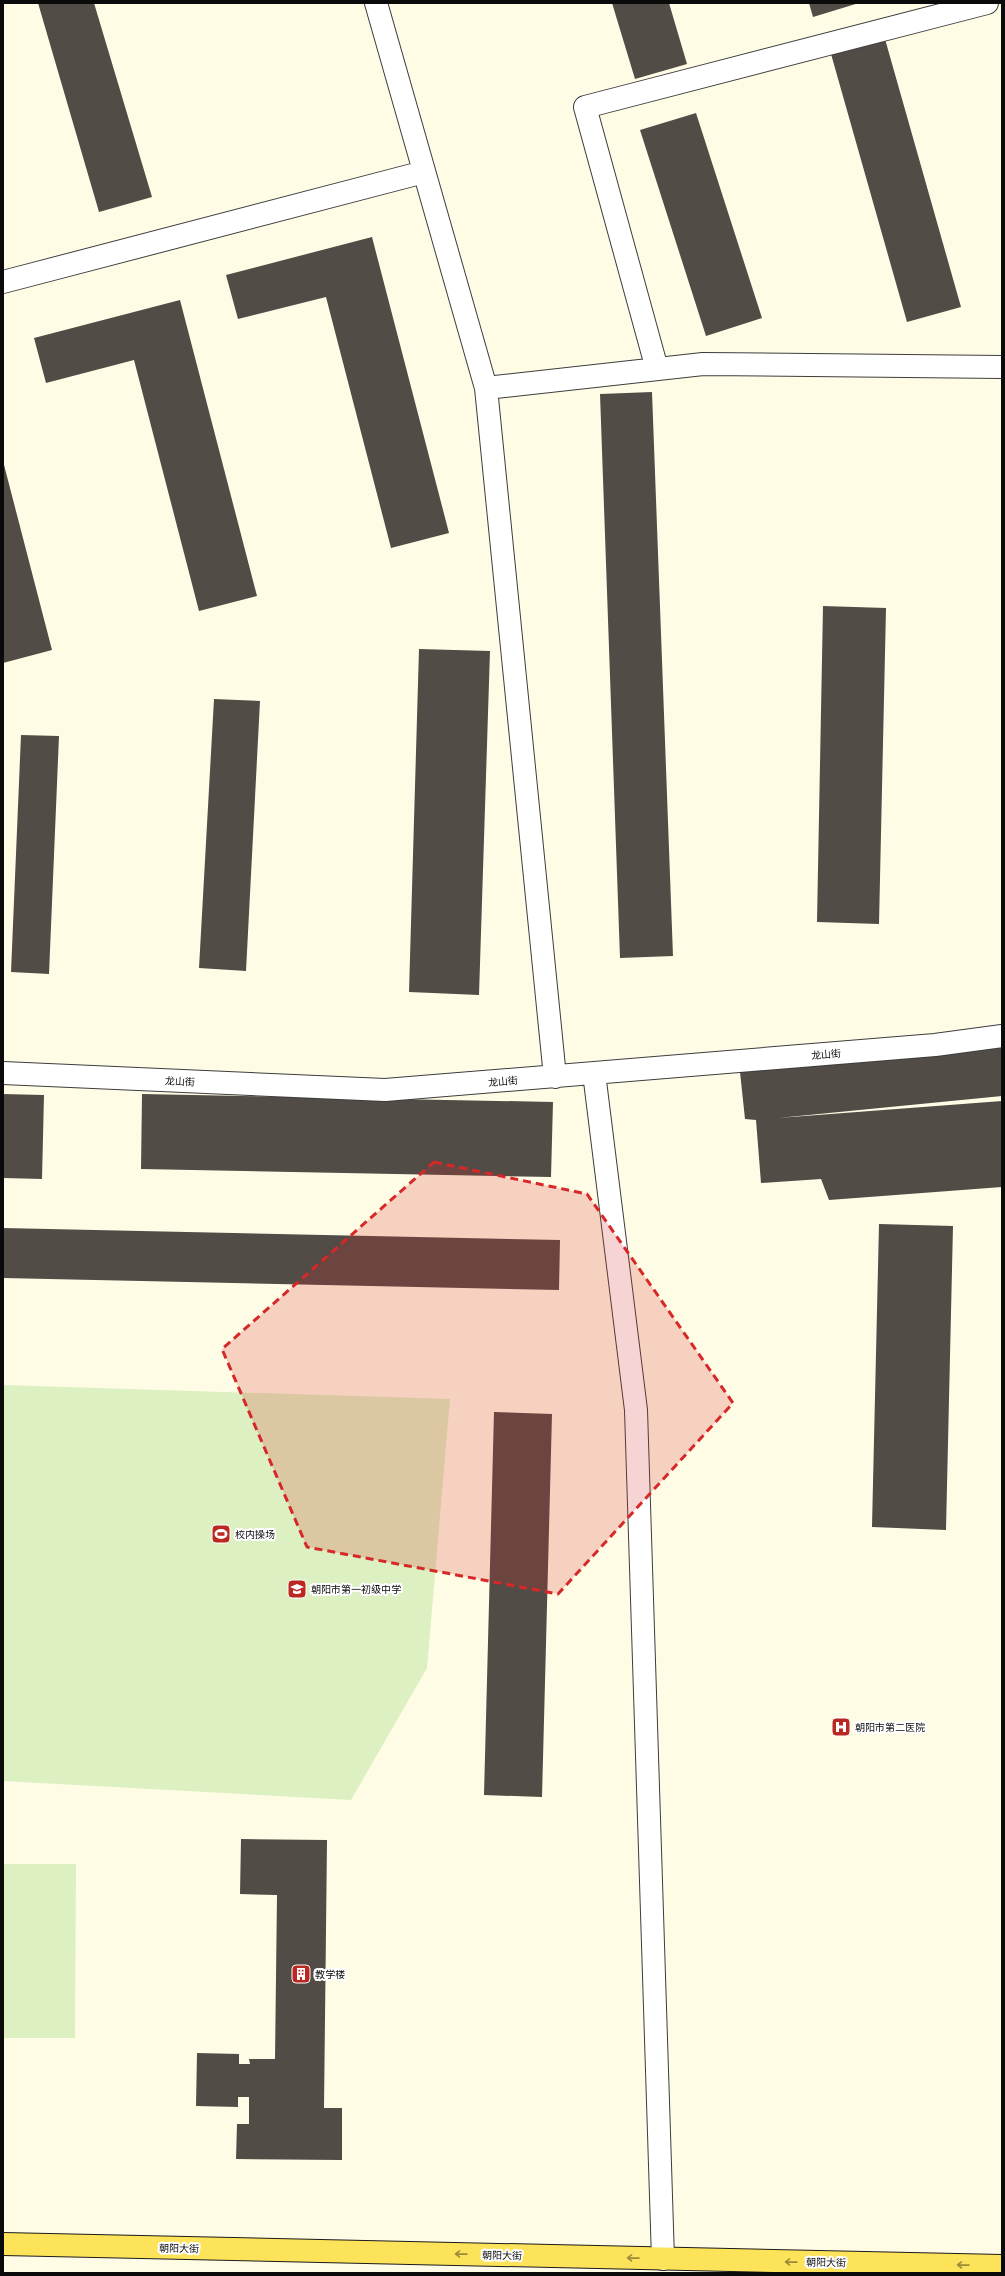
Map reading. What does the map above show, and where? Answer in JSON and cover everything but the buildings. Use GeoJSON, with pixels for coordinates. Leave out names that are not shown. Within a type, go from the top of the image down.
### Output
{"type":"FeatureCollection","features":[{"type":"Feature","properties":{"kind":"main road","name":"朝阳大街"},"geometry":{"type":"LineString","coordinates":[[3,2244],[1002,2266]]}},
{"type":"Feature","properties":{"kind":"street"},"geometry":{"type":"LineString","coordinates":[[376,3],[486,388],[555,1076]]}},
{"type":"Feature","properties":{"kind":"street"},"geometry":{"type":"LineString","coordinates":[[657,369],[585,107],[987,3]]}},
{"type":"Feature","properties":{"kind":"street"},"geometry":{"type":"LineString","coordinates":[[3,282],[424,172]]}},
{"type":"Feature","properties":{"kind":"street"},"geometry":{"type":"LineString","coordinates":[[486,388],[703,364],[1002,367]]}},
{"type":"Feature","properties":{"kind":"street","name":"龙山街"},"geometry":{"type":"LineString","coordinates":[[3,1073],[385,1090],[935,1045],[1002,1036]]}},
{"type":"Feature","properties":{"kind":"street"},"geometry":{"type":"LineString","coordinates":[[594,1073],[636,1410],[663,2259]]}},
{"type":"Feature","properties":{"kind":"highlighted area"},"geometry":{"type":"Polygon","coordinates":[[[434,1162],[587,1194],[733,1403],[558,1594],[307,1547],[222,1349],[434,1162]]]}},
{"type":"Feature","properties":{"kind":"green space","name":"校内操场"},"geometry":{"type":"Polygon","coordinates":[[[3,1385],[450,1399],[427,1668],[351,1800],[3,1781],[3,1385]]]}},
{"type":"Feature","properties":{"kind":"green space"},"geometry":{"type":"Polygon","coordinates":[[[3,1864],[76,1864],[75,2038],[3,2038],[3,1864]]]}},
{"type":"Feature","properties":{"kind":"place","name":"校内操场"},"geometry":{"type":"Point","coordinates":[221,1534]}},
{"type":"Feature","properties":{"kind":"place","name":"朝阳市第一初级中学"},"geometry":{"type":"Point","coordinates":[297,1589]}},
{"type":"Feature","properties":{"kind":"place","name":"朝阳市第二医院"},"geometry":{"type":"Point","coordinates":[841,1727]}},
{"type":"Feature","properties":{"kind":"place","name":"教学楼"},"geometry":{"type":"Point","coordinates":[301,1974]}}]}
